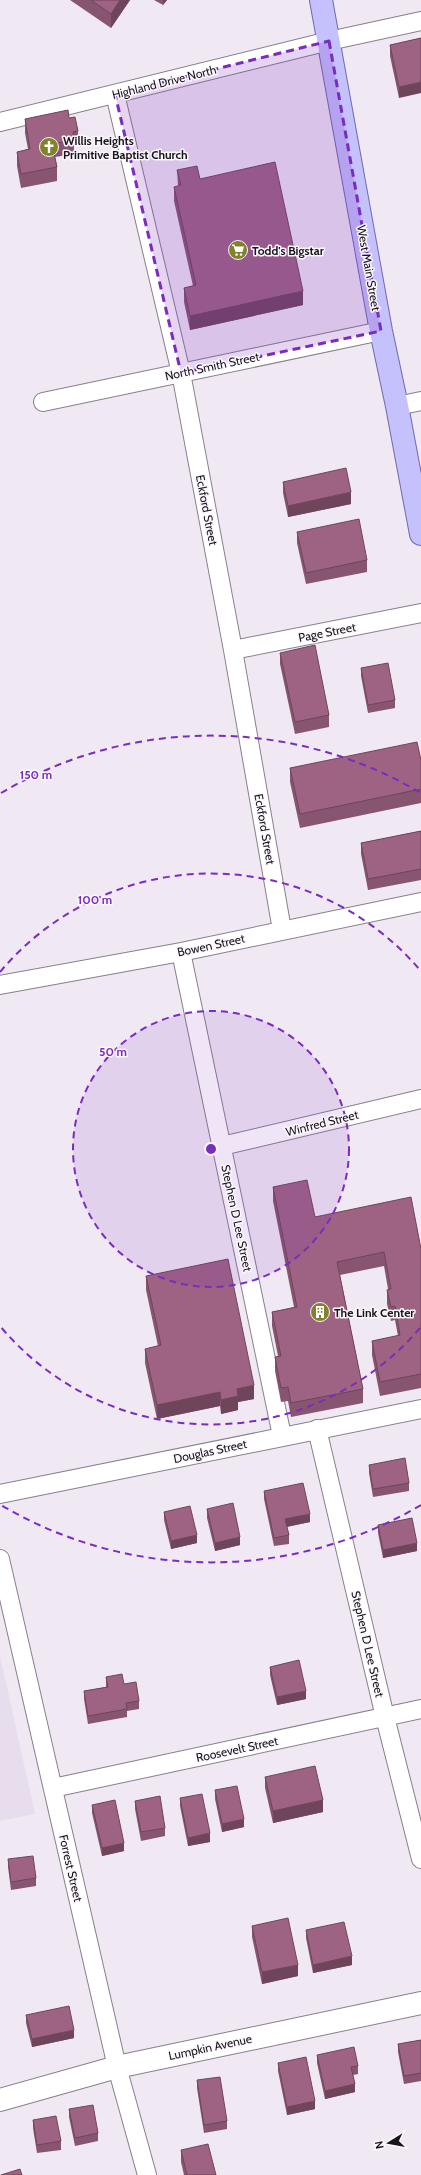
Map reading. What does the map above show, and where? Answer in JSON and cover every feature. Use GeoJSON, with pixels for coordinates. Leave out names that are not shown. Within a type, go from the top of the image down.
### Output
{"type":"FeatureCollection","features":[{"type":"Feature","properties":{"kind":"main road","name":"West Main Street"},"geometry":{"type":"LineString","coordinates":[[321,0],[381,331],[421,534]]}},
{"type":"Feature","properties":{"kind":"street","name":"Highland Drive North"},"geometry":{"type":"LineString","coordinates":[[0,122],[329,41],[421,21]]}},
{"type":"Feature","properties":{"kind":"street","name":"Eckford Street"},"geometry":{"type":"LineString","coordinates":[[115,94],[181,373],[233,650],[282,930]]}},
{"type":"Feature","properties":{"kind":"street","name":"North Smith Street"},"geometry":{"type":"LineString","coordinates":[[43,402],[381,331]]}},
{"type":"Feature","properties":{"kind":"street"},"geometry":{"type":"LineString","coordinates":[[397,406],[421,401]]}},
{"type":"Feature","properties":{"kind":"street","name":"Page Street"},"geometry":{"type":"LineString","coordinates":[[233,650],[421,613]]}},
{"type":"Feature","properties":{"kind":"street","name":"Bowen Street"},"geometry":{"type":"LineString","coordinates":[[0,985],[181,952],[421,902]]}},
{"type":"Feature","properties":{"kind":"street","name":"Stephen D Lee Street"},"geometry":{"type":"LineString","coordinates":[[181,952],[282,1436]]}},
{"type":"Feature","properties":{"kind":"street","name":"Winfred Street"},"geometry":{"type":"LineString","coordinates":[[222,1146],[421,1099]]}},
{"type":"Feature","properties":{"kind":"street","name":"Douglas Street"},"geometry":{"type":"LineString","coordinates":[[0,1494],[421,1409]]}},
{"type":"Feature","properties":{"kind":"street","name":"Stephen D Lee Street"},"geometry":{"type":"LineString","coordinates":[[317,1429],[385,1718],[421,1859]]}},
{"type":"Feature","properties":{"kind":"street","name":"Forrest Street"},"geometry":{"type":"LineString","coordinates":[[0,1559],[117,2067],[148,2175]]}},
{"type":"Feature","properties":{"kind":"street","name":"Roosevelt Street"},"geometry":{"type":"LineString","coordinates":[[53,1788],[385,1718],[421,1709]]}},
{"type":"Feature","properties":{"kind":"street","name":"Lumpkin Avenue"},"geometry":{"type":"LineString","coordinates":[[0,2100],[117,2067],[421,2003]]}},
{"type":"Feature","properties":{"kind":"highlighted area"},"geometry":{"type":"Polygon","coordinates":[[[329,41],[381,331],[181,373],[115,94],[329,41]]]}},
{"type":"Feature","properties":{"kind":"shaded area"},"geometry":{"type":"Polygon","coordinates":[[[0,1655],[35,1814],[0,1821],[0,1655]]]}},
{"type":"Feature","properties":{"kind":"building"},"geometry":{"type":"Polygon","coordinates":[[[91,0],[120,0],[111,14],[91,0]]]}},
{"type":"Feature","properties":{"kind":"building"},"geometry":{"type":"Polygon","coordinates":[[[421,38],[421,82],[399,87],[390,45],[421,38]]]}},
{"type":"Feature","properties":{"kind":"building"},"geometry":{"type":"Polygon","coordinates":[[[68,110],[69,118],[75,117],[78,131],[73,132],[74,140],[52,144],[57,167],[21,174],[17,152],[30,149],[25,119],[68,110]]]}},
{"type":"Feature","properties":{"kind":"building","name":"Todd's Bigstar"},"geometry":{"type":"Polygon","coordinates":[[[275,162],[303,291],[190,316],[184,288],[196,285],[174,187],[181,185],[177,170],[197,166],[200,179],[275,162]]]}},
{"type":"Feature","properties":{"kind":"building"},"geometry":{"type":"Polygon","coordinates":[[[346,468],[351,492],[288,506],[283,482],[346,468]]]}},
{"type":"Feature","properties":{"kind":"building"},"geometry":{"type":"Polygon","coordinates":[[[359,519],[367,560],[306,573],[297,532],[359,519]]]}},
{"type":"Feature","properties":{"kind":"building"},"geometry":{"type":"Polygon","coordinates":[[[315,645],[329,715],[295,722],[280,653],[315,645]]]}},
{"type":"Feature","properties":{"kind":"building"},"geometry":{"type":"Polygon","coordinates":[[[388,663],[395,700],[368,705],[361,668],[388,663]]]}},
{"type":"Feature","properties":{"kind":"building"},"geometry":{"type":"Polygon","coordinates":[[[417,742],[421,760],[421,789],[300,814],[290,768],[417,742]]]}},
{"type":"Feature","properties":{"kind":"building"},"geometry":{"type":"Polygon","coordinates":[[[421,831],[421,869],[368,879],[361,843],[421,831]]]}},
{"type":"Feature","properties":{"kind":"building","name":"The Link Center"},"geometry":{"type":"Polygon","coordinates":[[[307,1180],[315,1217],[411,1197],[421,1249],[421,1374],[380,1382],[372,1341],[400,1335],[395,1306],[391,1307],[387,1290],[391,1289],[384,1252],[337,1262],[363,1389],[291,1403],[288,1387],[281,1388],[275,1357],[281,1356],[272,1312],[297,1307],[273,1187],[307,1180]]]}},
{"type":"Feature","properties":{"kind":"building"},"geometry":{"type":"Polygon","coordinates":[[[228,1259],[254,1385],[237,1389],[238,1396],[221,1400],[220,1392],[157,1405],[145,1349],[161,1345],[146,1276],[228,1259]]]}},
{"type":"Feature","properties":{"kind":"building"},"geometry":{"type":"Polygon","coordinates":[[[405,1458],[409,1483],[373,1489],[369,1465],[405,1458]]]}},
{"type":"Feature","properties":{"kind":"building"},"geometry":{"type":"Polygon","coordinates":[[[303,1483],[310,1514],[285,1519],[289,1535],[274,1538],[264,1491],[303,1483]]]}},
{"type":"Feature","properties":{"kind":"building"},"geometry":{"type":"Polygon","coordinates":[[[233,1503],[240,1537],[215,1543],[207,1509],[233,1503]]]}},
{"type":"Feature","properties":{"kind":"building"},"geometry":{"type":"Polygon","coordinates":[[[190,1506],[197,1535],[171,1541],[164,1512],[190,1506]]]}},
{"type":"Feature","properties":{"kind":"building"},"geometry":{"type":"Polygon","coordinates":[[[412,1518],[417,1543],[383,1550],[378,1525],[412,1518]]]}},
{"type":"Feature","properties":{"kind":"building"},"geometry":{"type":"Polygon","coordinates":[[[299,1660],[306,1691],[277,1697],[270,1667],[299,1660]]]}},
{"type":"Feature","properties":{"kind":"building"},"geometry":{"type":"Polygon","coordinates":[[[122,1674],[124,1684],[136,1682],[139,1701],[126,1703],[127,1709],[88,1716],[84,1691],[108,1687],[106,1677],[122,1674]]]}},
{"type":"Feature","properties":{"kind":"building"},"geometry":{"type":"Polygon","coordinates":[[[315,1766],[323,1800],[273,1811],[265,1777],[315,1766]]]}},
{"type":"Feature","properties":{"kind":"building"},"geometry":{"type":"Polygon","coordinates":[[[237,1786],[244,1819],[222,1824],[215,1790],[237,1786]]]}},
{"type":"Feature","properties":{"kind":"building"},"geometry":{"type":"Polygon","coordinates":[[[202,1794],[210,1833],[188,1838],[180,1798],[202,1794]]]}},
{"type":"Feature","properties":{"kind":"building"},"geometry":{"type":"Polygon","coordinates":[[[160,1796],[165,1828],[141,1832],[135,1801],[160,1796]]]}},
{"type":"Feature","properties":{"kind":"building"},"geometry":{"type":"Polygon","coordinates":[[[115,1800],[124,1843],[102,1848],[92,1805],[115,1800]]]}},
{"type":"Feature","properties":{"kind":"building"},"geometry":{"type":"Polygon","coordinates":[[[33,1856],[36,1878],[11,1882],[8,1859],[33,1856]]]}},
{"type":"Feature","properties":{"kind":"building"},"geometry":{"type":"Polygon","coordinates":[[[288,1918],[298,1965],[262,1972],[252,1926],[288,1918]]]}},
{"type":"Feature","properties":{"kind":"building"},"geometry":{"type":"Polygon","coordinates":[[[344,1922],[352,1956],[313,1965],[306,1930],[344,1922]]]}},
{"type":"Feature","properties":{"kind":"building"},"geometry":{"type":"Polygon","coordinates":[[[69,2006],[74,2030],[32,2039],[26,2015],[69,2006]]]}},
{"type":"Feature","properties":{"kind":"building"},"geometry":{"type":"Polygon","coordinates":[[[421,2040],[421,2073],[404,2076],[398,2044],[421,2040]]]}},
{"type":"Feature","properties":{"kind":"building"},"geometry":{"type":"Polygon","coordinates":[[[354,2047],[358,2066],[351,2067],[355,2084],[325,2091],[317,2055],[354,2047]]]}},
{"type":"Feature","properties":{"kind":"building"},"geometry":{"type":"Polygon","coordinates":[[[306,2057],[315,2101],[287,2107],[278,2063],[306,2057]]]}},
{"type":"Feature","properties":{"kind":"building"},"geometry":{"type":"Polygon","coordinates":[[[220,2077],[227,2121],[204,2125],[197,2080],[220,2077]]]}},
{"type":"Feature","properties":{"kind":"building"},"geometry":{"type":"Polygon","coordinates":[[[93,2105],[98,2133],[75,2138],[69,2109],[93,2105]]]}},
{"type":"Feature","properties":{"kind":"building"},"geometry":{"type":"Polygon","coordinates":[[[56,2116],[61,2141],[37,2145],[33,2120],[56,2116]]]}},
{"type":"Feature","properties":{"kind":"building"},"geometry":{"type":"Polygon","coordinates":[[[208,2144],[216,2175],[187,2175],[181,2150],[208,2144]]]}},
{"type":"Feature","properties":{"kind":"building"},"geometry":{"type":"Polygon","coordinates":[[[20,2169],[22,2175],[1,2175],[20,2169]]]}},
{"type":"Feature","properties":{"kind":"place","name":"Willis Heights Primitive Baptist Church"},"geometry":{"type":"Point","coordinates":[49,147]}},
{"type":"Feature","properties":{"kind":"place","name":"Todd's Bigstar"},"geometry":{"type":"Point","coordinates":[238,250]}},
{"type":"Feature","properties":{"kind":"place","name":"The Link Center"},"geometry":{"type":"Point","coordinates":[320,1312]}}]}
